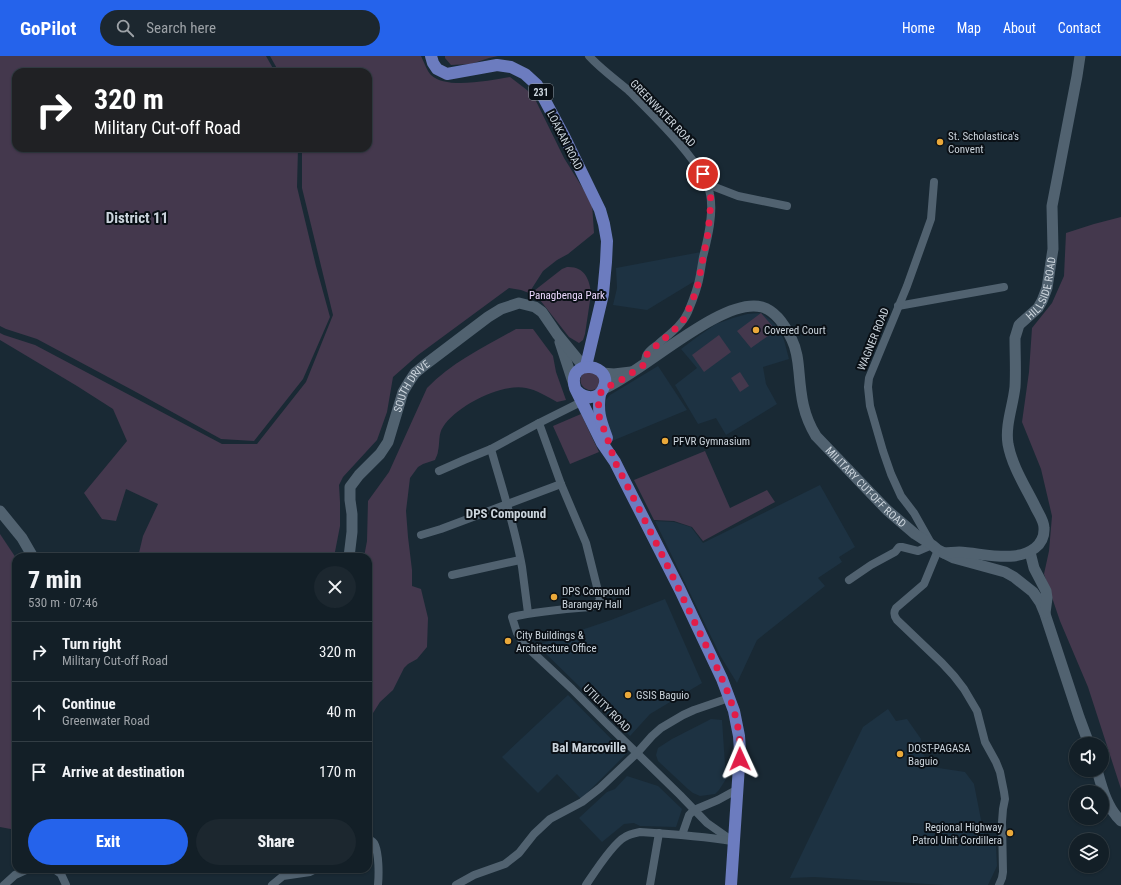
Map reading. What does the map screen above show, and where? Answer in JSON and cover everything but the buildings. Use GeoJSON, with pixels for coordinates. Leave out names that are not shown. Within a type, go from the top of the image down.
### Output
{"type":"FeatureCollection","features":[{"type":"Feature","properties":{"kind":"main road","name":"LOAKAN ROAD"},"geometry":{"type":"LineString","coordinates":[[431,56],[437,69],[447,74],[496,65],[511,67],[525,74],[539,89],[564,136],[600,210],[607,241],[603,294],[598,316],[592,368]]}},
{"type":"Feature","properties":{"kind":"main road","name":"HILLSIDE ROAD"},"geometry":{"type":"LineString","coordinates":[[1030,552],[1042,541],[1044,528],[1016,467],[1008,445],[1007,432],[1015,388],[1015,338],[1019,325],[1038,308],[1047,288],[1053,249],[1052,206],[1080,56]]}},
{"type":"Feature","properties":{"kind":"main road","name":"SOUTH DRIVE"},"geometry":{"type":"LineString","coordinates":[[349,553],[352,532],[350,487],[359,475],[380,454],[388,442],[403,392],[408,382],[415,373],[488,317],[501,309],[519,303],[535,307],[542,312],[557,334],[588,393]]}},
{"type":"Feature","properties":{"kind":"main road","name":"MILITARY CUT-OFF ROAD"},"geometry":{"type":"LineString","coordinates":[[588,393],[618,382],[712,320],[731,311],[742,307],[752,306],[762,307],[772,312],[780,320],[793,341],[797,353],[802,404],[807,421],[816,436],[893,515],[915,534],[954,558],[1005,572],[1033,592],[1040,602],[1045,614],[1086,737]]}},
{"type":"Feature","properties":{"kind":"main road","name":"SOUTH DRIVE"},"geometry":{"type":"LineString","coordinates":[[557,334],[592,368]]}},
{"type":"Feature","properties":{"kind":"main road","name":"MILITARY CUT-OFF ROAD"},"geometry":{"type":"LineString","coordinates":[[592,368],[614,374],[626,374],[633,371]]}},
{"type":"Feature","properties":{"kind":"main road","name":"231"},"geometry":{"type":"LineString","coordinates":[[588,393],[605,385],[605,380],[592,368],[579,370],[574,380],[588,393],[598,409],[615,462]]}},
{"type":"Feature","properties":{"kind":"main road","name":"231"},"geometry":{"type":"LineString","coordinates":[[588,393],[602,444],[615,462],[680,590],[734,711],[740,736],[740,751],[733,883]]}},
{"type":"Feature","properties":{"kind":"main road"},"geometry":{"type":"LineString","coordinates":[[0,511],[13,525],[31,553]]}},
{"type":"Feature","properties":{"kind":"main road"},"geometry":{"type":"LineString","coordinates":[[938,549],[1007,556],[1016,556],[1030,552],[1034,568],[1048,598],[1045,614]]}},
{"type":"Feature","properties":{"kind":"main road"},"geometry":{"type":"LineString","coordinates":[[1099,777],[1104,796],[1110,807],[1121,821]]}},
{"type":"Feature","properties":{"kind":"street","name":"GREENWATER ROAD"},"geometry":{"type":"LineString","coordinates":[[589,56],[626,89],[662,125],[697,165],[703,174],[710,192],[711,202],[709,227],[697,289],[685,318],[648,353],[645,364]]}},
{"type":"Feature","properties":{"kind":"street","name":"WAGNER ROAD"},"geometry":{"type":"LineString","coordinates":[[934,182],[931,219],[907,286],[869,378],[868,391],[870,406],[891,474],[901,496],[938,549]]}},
{"type":"Feature","properties":{"kind":"street"},"geometry":{"type":"LineString","coordinates":[[707,184],[738,196],[786,206]]}},
{"type":"Feature","properties":{"kind":"street"},"geometry":{"type":"LineString","coordinates":[[898,306],[1004,287]]}},
{"type":"Feature","properties":{"kind":"street"},"geometry":{"type":"LineString","coordinates":[[439,471],[491,449],[539,423],[588,393]]}},
{"type":"Feature","properties":{"kind":"street"},"geometry":{"type":"LineString","coordinates":[[491,449],[507,504],[520,560],[528,613],[591,607],[597,605],[600,599],[586,543],[561,484],[539,423]]}},
{"type":"Feature","properties":{"kind":"street"},"geometry":{"type":"LineString","coordinates":[[421,535],[441,529],[561,484]]}},
{"type":"Feature","properties":{"kind":"street"},"geometry":{"type":"LineString","coordinates":[[849,580],[871,565],[895,552],[900,547],[918,551],[938,549],[924,584],[901,603],[894,614],[897,620],[954,676],[977,710],[985,742],[1000,772],[1005,799],[1002,822],[1003,865],[1002,878],[999,885]]}},
{"type":"Feature","properties":{"kind":"street"},"geometry":{"type":"LineString","coordinates":[[452,575],[520,560]]}},
{"type":"Feature","properties":{"kind":"street","name":"UTILITY ROAD"},"geometry":{"type":"LineString","coordinates":[[528,613],[512,617],[517,632],[524,644],[707,823],[734,842]]}},
{"type":"Feature","properties":{"kind":"street"},"geometry":{"type":"LineString","coordinates":[[456,885],[474,875],[505,864],[519,853],[541,827],[557,815],[589,798],[637,753],[660,728],[694,710],[729,698]]}},
{"type":"Feature","properties":{"kind":"street"},"geometry":{"type":"LineString","coordinates":[[682,835],[688,816],[694,810],[718,800],[738,789]]}},
{"type":"Feature","properties":{"kind":"street"},"geometry":{"type":"LineString","coordinates":[[586,885],[609,853],[625,837],[640,832],[706,837],[734,842]]}},
{"type":"Feature","properties":{"kind":"street"},"geometry":{"type":"LineString","coordinates":[[650,885],[659,833]]}},
{"type":"Feature","properties":{"kind":"street"},"geometry":{"type":"LineString","coordinates":[[372,841],[375,846],[379,873],[378,885]]}},
{"type":"Feature","properties":{"kind":"street"},"geometry":{"type":"LineString","coordinates":[[4,885],[21,873]]}},
{"type":"Feature","properties":{"kind":"street"},"geometry":{"type":"LineString","coordinates":[[60,873],[66,885]]}},
{"type":"Feature","properties":{"kind":"street"},"geometry":{"type":"LineString","coordinates":[[272,885],[283,876],[306,873]]}},
{"type":"Feature","properties":{"kind":"shaded area"},"geometry":{"type":"Polygon","coordinates":[[[701,252],[698,279],[647,310],[613,305],[617,288],[616,268],[701,252]]]}},
{"type":"Feature","properties":{"kind":"shaded area"},"geometry":{"type":"Polygon","coordinates":[[[761,313],[772,321],[778,328],[784,340],[789,359],[763,367],[766,384],[777,404],[726,435],[716,418],[698,424],[675,385],[697,368],[681,349],[716,324],[747,314],[761,313]]]}},
{"type":"Feature","properties":{"kind":"shaded area"},"geometry":{"type":"Polygon","coordinates":[[[658,366],[687,410],[612,441],[607,431],[604,412],[606,400],[610,395],[658,366]]]}},
{"type":"Feature","properties":{"kind":"shaded area"},"geometry":{"type":"Polygon","coordinates":[[[820,485],[855,547],[839,557],[842,562],[818,578],[825,586],[757,640],[737,683],[721,657],[655,521],[674,522],[691,527],[703,543],[820,485]]]}},
{"type":"Feature","properties":{"kind":"shaded area"},"geometry":{"type":"Polygon","coordinates":[[[665,599],[702,683],[650,714],[630,736],[537,645],[611,620],[665,599]]]}},
{"type":"Feature","properties":{"kind":"shaded area"},"geometry":{"type":"Polygon","coordinates":[[[568,695],[626,754],[581,799],[557,774],[538,793],[502,757],[568,695]]]}},
{"type":"Feature","properties":{"kind":"shaded area"},"geometry":{"type":"Polygon","coordinates":[[[888,709],[896,721],[907,719],[921,739],[919,748],[932,767],[965,772],[974,784],[984,835],[996,846],[997,866],[988,885],[944,885],[814,877],[790,878],[863,727],[888,709]]]}},
{"type":"Feature","properties":{"kind":"shaded area"},"geometry":{"type":"Polygon","coordinates":[[[711,719],[722,720],[726,779],[715,794],[700,796],[688,789],[658,761],[656,755],[658,748],[711,719]]]}},
{"type":"Feature","properties":{"kind":"shaded area"},"geometry":{"type":"Polygon","coordinates":[[[627,776],[658,786],[682,809],[676,827],[640,826],[634,823],[624,824],[602,842],[579,818],[607,792],[615,789],[627,776]]]}},
{"type":"Feature","properties":{"kind":"green space"},"geometry":{"type":"Polygon","coordinates":[[[0,56],[266,56],[273,68],[12,68],[12,152],[298,152],[297,187],[330,317],[303,379],[254,441],[221,439],[37,339],[0,326],[0,56]]]}},
{"type":"Feature","properties":{"kind":"green space"},"geometry":{"type":"Polygon","coordinates":[[[270,56],[421,56],[431,75],[438,80],[469,83],[510,77],[527,90],[535,99],[564,158],[592,203],[594,233],[568,254],[557,260],[543,271],[529,293],[509,288],[418,355],[393,377],[387,412],[377,440],[343,477],[339,485],[340,526],[335,553],[139,553],[143,536],[158,504],[126,489],[116,521],[102,519],[84,493],[127,441],[113,409],[0,340],[0,333],[35,345],[222,444],[257,444],[306,382],[333,315],[302,188],[302,152],[372,152],[372,68],[277,68],[270,56]]]}},
{"type":"Feature","properties":{"kind":"green space"},"geometry":{"type":"Polygon","coordinates":[[[445,56],[498,56],[471,64],[451,65],[445,56]]]}},
{"type":"Feature","properties":{"kind":"green space"},"geometry":{"type":"Polygon","coordinates":[[[1121,217],[1121,789],[1109,752],[1109,737],[1104,737],[1088,687],[1060,621],[1044,574],[1049,551],[1052,516],[1041,469],[1022,422],[1029,372],[1032,328],[1052,303],[1064,276],[1066,233],[1121,217]]]}},
{"type":"Feature","properties":{"kind":"green space","name":"Panagbenga Park"},"geometry":{"type":"Polygon","coordinates":[[[573,267],[585,274],[589,283],[591,294],[585,334],[583,340],[579,343],[569,337],[540,300],[530,294],[562,269],[573,267]]]}},
{"type":"Feature","properties":{"kind":"green space","name":"Covered Court"},"geometry":{"type":"Polygon","coordinates":[[[761,313],[775,329],[751,348],[737,331],[761,313]]]}},
{"type":"Feature","properties":{"kind":"green space"},"geometry":{"type":"Polygon","coordinates":[[[516,329],[533,329],[553,356],[556,372],[566,400],[557,402],[534,390],[516,387],[492,393],[468,404],[449,419],[443,427],[440,433],[438,452],[435,460],[418,467],[410,478],[406,511],[412,570],[412,586],[421,589],[428,618],[427,647],[417,659],[404,668],[393,690],[380,702],[372,715],[372,553],[365,553],[367,541],[368,501],[389,472],[427,388],[447,370],[481,348],[516,329]]]}},
{"type":"Feature","properties":{"kind":"green space"},"geometry":{"type":"Polygon","coordinates":[[[719,335],[731,352],[704,372],[692,355],[719,335]]]}},
{"type":"Feature","properties":{"kind":"green space"},"geometry":{"type":"Polygon","coordinates":[[[585,372],[597,372],[600,384],[596,389],[590,390],[582,386],[580,380],[585,372]]]}},
{"type":"Feature","properties":{"kind":"green space"},"geometry":{"type":"Polygon","coordinates":[[[740,372],[749,386],[740,392],[731,378],[740,372]]]}},
{"type":"Feature","properties":{"kind":"green space"},"geometry":{"type":"Polygon","coordinates":[[[581,414],[599,452],[570,464],[553,426],[581,414]]]}},
{"type":"Feature","properties":{"kind":"green space"},"geometry":{"type":"Polygon","coordinates":[[[705,451],[730,508],[767,490],[775,502],[703,541],[692,527],[674,521],[654,520],[634,480],[705,451]]]}},
{"type":"Feature","properties":{"kind":"green space"},"geometry":{"type":"Polygon","coordinates":[[[0,534],[13,553],[12,829],[0,827],[0,534]]]}},
{"type":"Feature","properties":{"kind":"place","name":"St. Scholastica's Convent"},"geometry":{"type":"Point","coordinates":[940,142]}},
{"type":"Feature","properties":{"kind":"place","name":"Covered Court"},"geometry":{"type":"Point","coordinates":[756,330]}},
{"type":"Feature","properties":{"kind":"place","name":"PFVR Gymnasium"},"geometry":{"type":"Point","coordinates":[665,441]}},
{"type":"Feature","properties":{"kind":"place","name":"DPS Compound Barangay Hall"},"geometry":{"type":"Point","coordinates":[554,597]}},
{"type":"Feature","properties":{"kind":"place","name":"City Buildings & Architecture Office"},"geometry":{"type":"Point","coordinates":[508,641]}},
{"type":"Feature","properties":{"kind":"place","name":"GSIS Baguio"},"geometry":{"type":"Point","coordinates":[628,695]}},
{"type":"Feature","properties":{"kind":"place","name":"DOST-PAGASA Baguio"},"geometry":{"type":"Point","coordinates":[900,754]}},
{"type":"Feature","properties":{"kind":"place","name":"Regional Highway Patrol Unit Cordillera"},"geometry":{"type":"Point","coordinates":[1010,833]}},
{"type":"Feature","properties":{"kind":"district","name":"District 11"},"geometry":{"type":"Point","coordinates":[137,218]}},
{"type":"Feature","properties":{"kind":"district","name":"DPS Compound"},"geometry":{"type":"Point","coordinates":[506,513]}},
{"type":"Feature","properties":{"kind":"district","name":"Bal Marcoville"},"geometry":{"type":"Point","coordinates":[589,747]}},
{"type":"Feature","properties":{"kind":"route"},"geometry":{"type":"LineString","coordinates":[[703,174],[710,192],[711,202],[708,233],[697,289],[688,313],[680,324],[648,353],[645,364],[633,371],[627,377],[603,389],[600,394],[598,409],[615,462],[650,529],[722,679],[734,711],[740,736],[740,759]]}}]}
